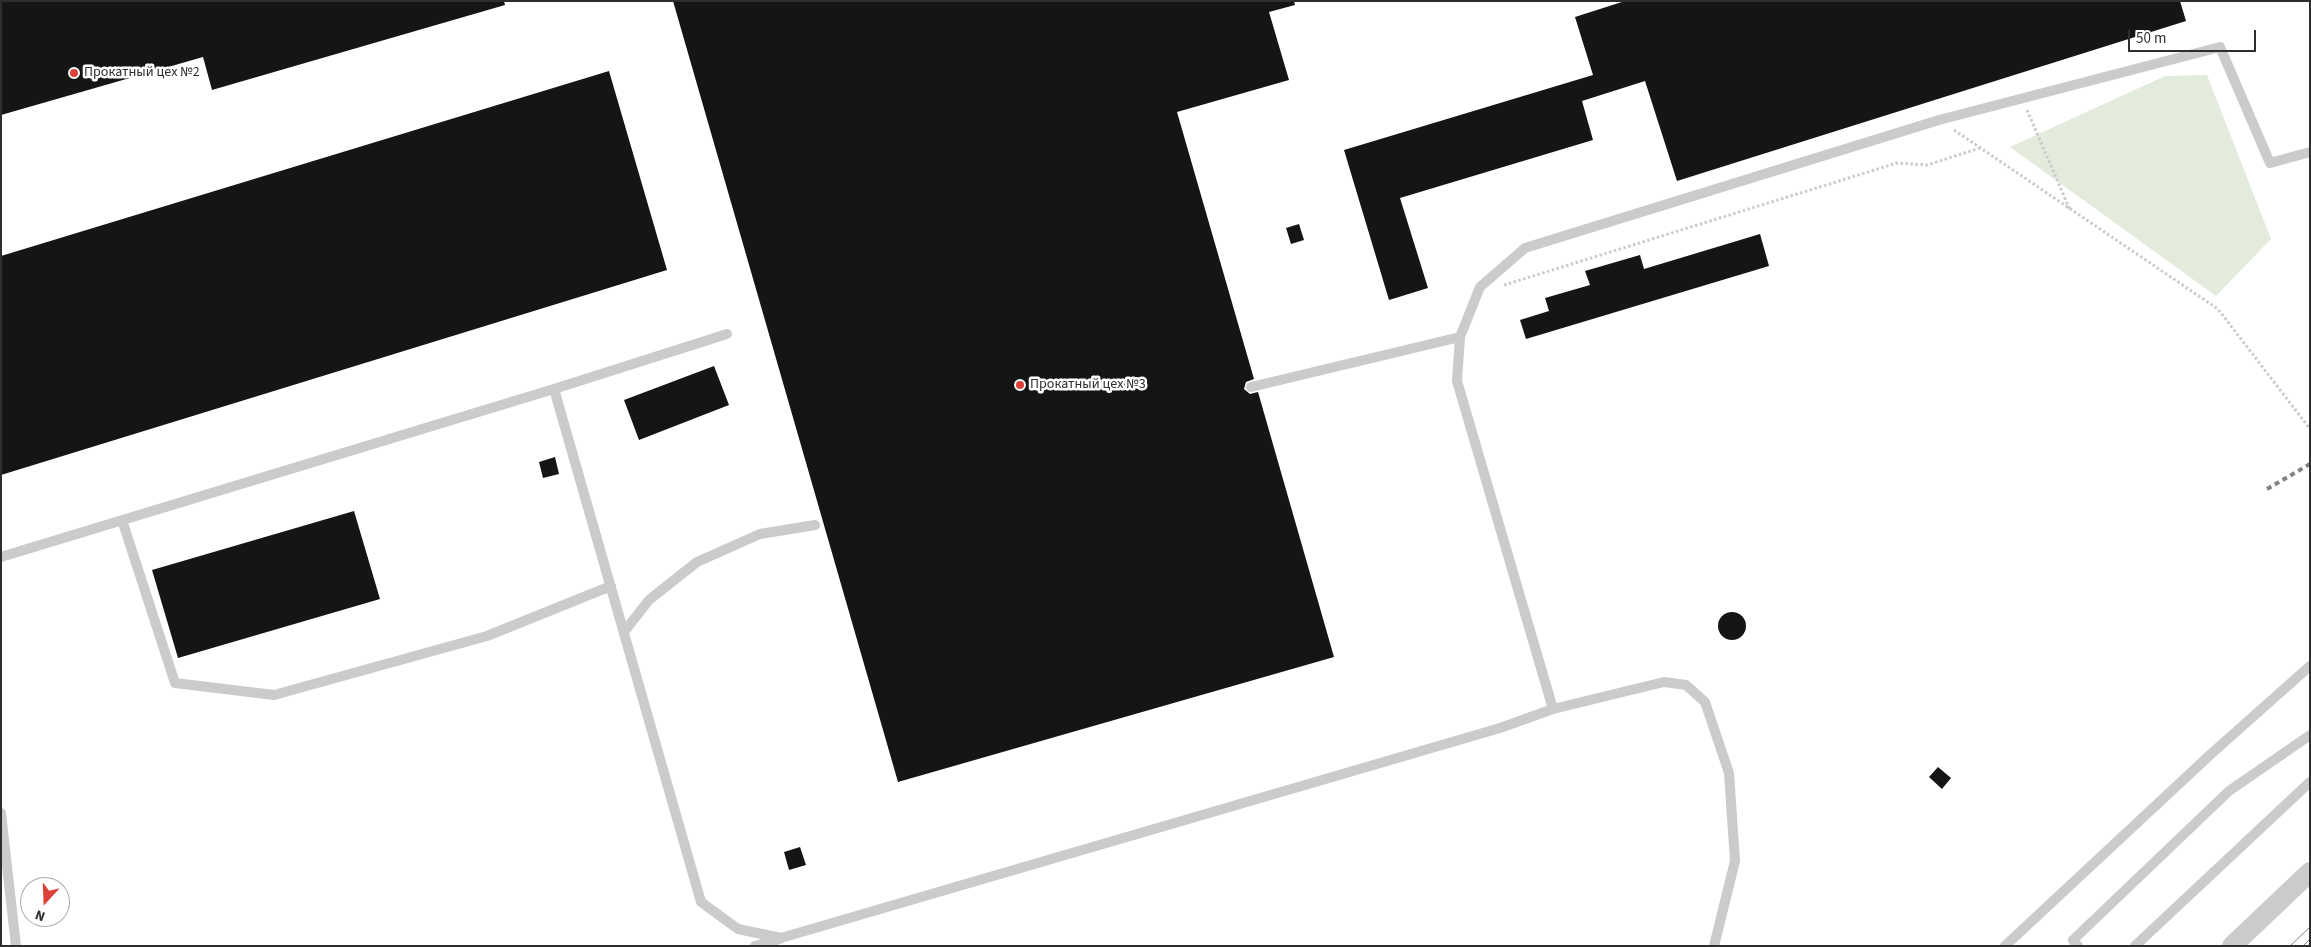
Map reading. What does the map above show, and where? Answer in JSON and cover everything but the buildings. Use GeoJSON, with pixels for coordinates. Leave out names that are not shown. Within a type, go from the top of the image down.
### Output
{"type":"FeatureCollection","features":[{"type":"Feature","properties":{"kind":"street"},"geometry":{"type":"LineString","coordinates":[[2232,946],[2310,872]]}},
{"type":"Feature","properties":{"kind":"lane"},"geometry":{"type":"LineString","coordinates":[[1553,709],[1457,382],[1460,337],[1480,287],[1525,248],[1939,120],[2220,47],[2270,163],[2310,152]]}},
{"type":"Feature","properties":{"kind":"lane"},"geometry":{"type":"LineString","coordinates":[[1,557],[554,389],[727,334]]}},
{"type":"Feature","properties":{"kind":"lane"},"geometry":{"type":"LineString","coordinates":[[1251,387],[1460,337]]}},
{"type":"Feature","properties":{"kind":"lane"},"geometry":{"type":"LineString","coordinates":[[554,389],[701,902],[738,929],[781,938]]}},
{"type":"Feature","properties":{"kind":"lane"},"geometry":{"type":"LineString","coordinates":[[122,520],[175,683],[274,695],[487,636],[610,586]]}},
{"type":"Feature","properties":{"kind":"lane"},"geometry":{"type":"LineString","coordinates":[[624,632],[649,600],[696,562],[760,534],[815,525]]}},
{"type":"Feature","properties":{"kind":"lane"},"geometry":{"type":"LineString","coordinates":[[2006,946],[2211,754],[2310,666]]}},
{"type":"Feature","properties":{"kind":"lane"},"geometry":{"type":"LineString","coordinates":[[756,946],[1500,728],[1553,709],[1664,682],[1686,685],[1705,702],[1729,774],[1735,861],[1714,946]]}},
{"type":"Feature","properties":{"kind":"lane"},"geometry":{"type":"LineString","coordinates":[[2078,946],[2073,940],[2229,791],[2310,735]]}},
{"type":"Feature","properties":{"kind":"lane"},"geometry":{"type":"LineString","coordinates":[[2135,946],[2310,782]]}},
{"type":"Feature","properties":{"kind":"lane"},"geometry":{"type":"LineString","coordinates":[[1,813],[16,946]]}},
{"type":"Feature","properties":{"kind":"path"},"geometry":{"type":"LineString","coordinates":[[2022,98],[2071,211]]}},
{"type":"Feature","properties":{"kind":"path"},"geometry":{"type":"LineString","coordinates":[[1939,120],[2218,309],[2310,429]]}},
{"type":"Feature","properties":{"kind":"path"},"geometry":{"type":"LineString","coordinates":[[1477,293],[1897,163],[1927,165],[1980,148]]}},
{"type":"Feature","properties":{"kind":"green space"},"geometry":{"type":"Polygon","coordinates":[[[2207,75],[2271,239],[2216,296],[2010,147],[2165,76],[2207,75]]]}},
{"type":"Feature","properties":{"kind":"tram line"},"geometry":{"type":"LineString","coordinates":[[2290,946],[2310,927]]}},
{"type":"Feature","properties":{"kind":"tram line"},"geometry":{"type":"LineString","coordinates":[[2303,946],[2310,939]]}},
{"type":"Feature","properties":{"kind":"railway"},"geometry":{"type":"LineString","coordinates":[[2267,489],[2310,464]]}},
{"type":"Feature","properties":{"kind":"place","name":"Прокатный цех №2"},"geometry":{"type":"Point","coordinates":[74,73]}},
{"type":"Feature","properties":{"kind":"place","name":"Прокатный цех №3"},"geometry":{"type":"Point","coordinates":[1020,385]}}]}
